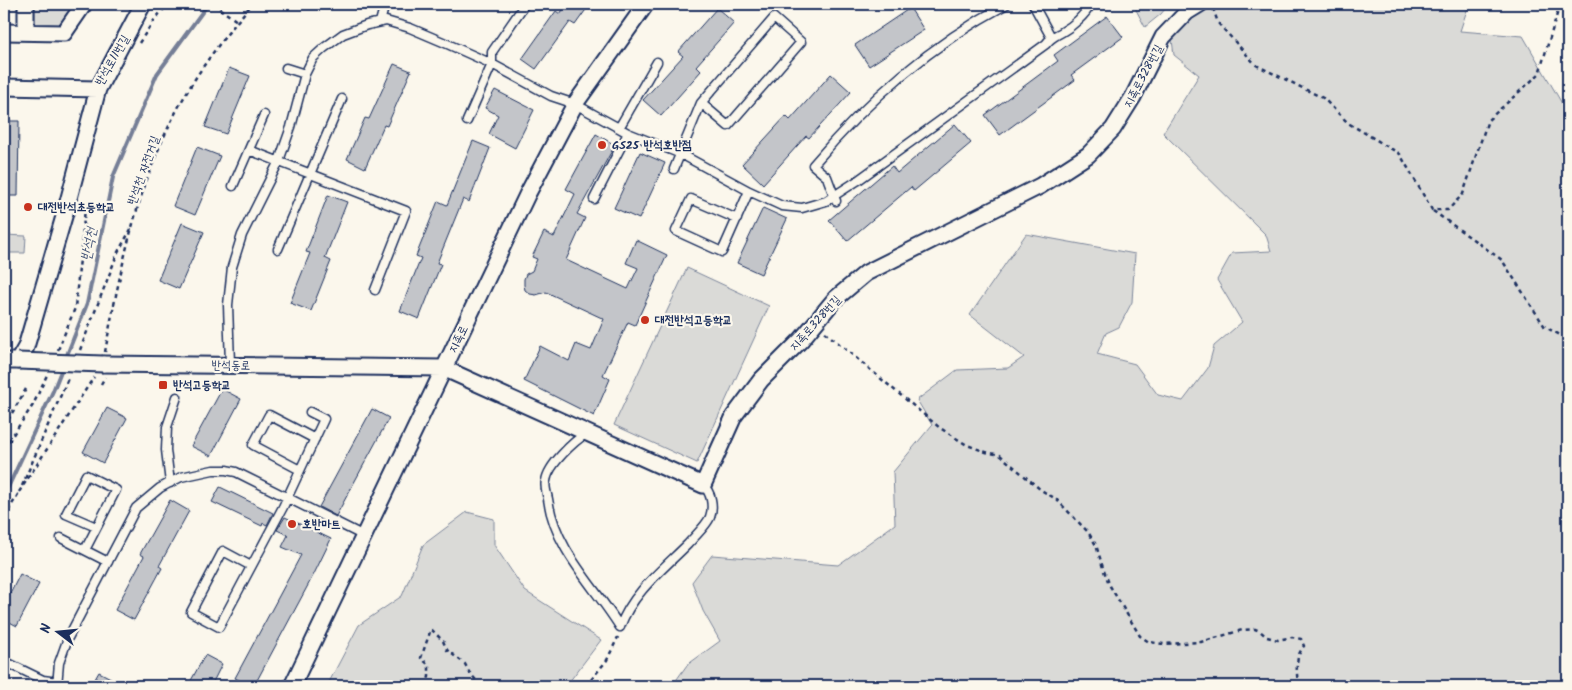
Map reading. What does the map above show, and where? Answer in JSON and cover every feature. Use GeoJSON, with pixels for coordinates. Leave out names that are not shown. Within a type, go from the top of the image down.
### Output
{"type":"FeatureCollection","features":[{"type":"Feature","properties":{"kind":"street"},"geometry":{"type":"LineString","coordinates":[[26,4],[26,32]]}},
{"type":"Feature","properties":{"kind":"street"},"geometry":{"type":"LineString","coordinates":[[4,32],[64,33],[84,4]]}},
{"type":"Feature","properties":{"kind":"street","name":"반석로11번길"},"geometry":{"type":"LineString","coordinates":[[4,87],[98,89],[143,4]]}},
{"type":"Feature","properties":{"kind":"street","name":"지족로"},"geometry":{"type":"LineString","coordinates":[[292,686],[528,193],[575,104],[646,4]]}},
{"type":"Feature","properties":{"kind":"street","name":"지족로328번길"},"geometry":{"type":"LineString","coordinates":[[703,485],[734,416],[761,380],[835,299],[866,274],[1040,186],[1088,155],[1113,129],[1133,97],[1163,37],[1187,12],[1200,4]]}},
{"type":"Feature","properties":{"kind":"street","name":"반석동로"},"geometry":{"type":"LineString","coordinates":[[11,361],[26,346],[65,213],[98,89]]}},
{"type":"Feature","properties":{"kind":"street","name":"반석동로"},"geometry":{"type":"LineString","coordinates":[[11,361],[104,371],[230,364],[444,368]]}},
{"type":"Feature","properties":{"kind":"street"},"geometry":{"type":"LineString","coordinates":[[444,368],[703,485]]}},
{"type":"Feature","properties":{"kind":"lane"},"geometry":{"type":"LineString","coordinates":[[380,22],[385,4]]}},
{"type":"Feature","properties":{"kind":"lane"},"geometry":{"type":"LineString","coordinates":[[467,121],[492,64],[492,52],[525,4]]}},
{"type":"Feature","properties":{"kind":"lane"},"geometry":{"type":"LineString","coordinates":[[835,198],[827,178],[813,165],[838,135],[881,92],[944,42],[1007,4]]}},
{"type":"Feature","properties":{"kind":"lane"},"geometry":{"type":"LineString","coordinates":[[1033,4],[1051,37]]}},
{"type":"Feature","properties":{"kind":"lane"},"geometry":{"type":"LineString","coordinates":[[230,364],[228,305],[232,267],[242,235],[279,161],[291,127],[305,74],[313,58],[343,34],[367,25],[386,21],[410,28],[492,64],[551,96],[575,104],[628,133],[681,154],[749,191],[782,206],[802,208],[835,198],[1046,44],[1051,37],[1074,23],[1087,11],[1091,4]]}},
{"type":"Feature","properties":{"kind":"lane"},"geometry":{"type":"LineString","coordinates":[[674,169],[701,102],[774,18],[801,42],[728,126],[701,102]]}},
{"type":"Feature","properties":{"kind":"lane"},"geometry":{"type":"LineString","coordinates":[[619,128],[657,62]]}},
{"type":"Feature","properties":{"kind":"lane"},"geometry":{"type":"LineString","coordinates":[[286,68],[305,74]]}},
{"type":"Feature","properties":{"kind":"lane"},"geometry":{"type":"LineString","coordinates":[[278,249],[342,99]]}},
{"type":"Feature","properties":{"kind":"lane"},"geometry":{"type":"LineString","coordinates":[[233,186],[264,115]]}},
{"type":"Feature","properties":{"kind":"lane"},"geometry":{"type":"LineString","coordinates":[[594,199],[628,133]]}},
{"type":"Feature","properties":{"kind":"lane"},"geometry":{"type":"LineString","coordinates":[[249,150],[406,211],[375,290]]}},
{"type":"Feature","properties":{"kind":"lane"},"geometry":{"type":"LineString","coordinates":[[737,219],[691,199],[676,231],[722,252],[737,219],[749,191]]}},
{"type":"Feature","properties":{"kind":"lane"},"geometry":{"type":"LineString","coordinates":[[170,483],[166,450],[168,427],[177,397]]}},
{"type":"Feature","properties":{"kind":"lane"},"geometry":{"type":"LineString","coordinates":[[251,566],[223,551],[191,612],[219,627],[287,498],[324,419],[310,412]]}},
{"type":"Feature","properties":{"kind":"lane"},"geometry":{"type":"LineString","coordinates":[[300,470],[253,445],[269,415],[315,439]]}},
{"type":"Feature","properties":{"kind":"lane"},"geometry":{"type":"LineString","coordinates":[[587,433],[549,469],[545,482],[550,514],[558,537],[620,627],[640,591],[697,534],[710,517],[712,501],[707,489],[703,485]]}},
{"type":"Feature","properties":{"kind":"lane"},"geometry":{"type":"LineString","coordinates":[[4,661],[43,680],[58,684],[59,663],[68,638],[136,508],[160,488],[181,477],[213,470],[236,472],[364,536]]}},
{"type":"Feature","properties":{"kind":"lane"},"geometry":{"type":"LineString","coordinates":[[85,550],[116,490],[86,475],[66,514],[96,527]]}},
{"type":"Feature","properties":{"kind":"lane"},"geometry":{"type":"LineString","coordinates":[[61,538],[108,562]]}},
{"type":"Feature","properties":{"kind":"path"},"geometry":{"type":"LineString","coordinates":[[136,49],[155,19],[168,4]]}},
{"type":"Feature","properties":{"kind":"path"},"geometry":{"type":"LineString","coordinates":[[213,4],[237,21]]}},
{"type":"Feature","properties":{"kind":"path","name":"반석천 자전거길"},"geometry":{"type":"LineString","coordinates":[[104,371],[119,278],[136,214],[152,168],[169,126],[189,90],[211,54],[252,4]]}},
{"type":"Feature","properties":{"kind":"path"},"geometry":{"type":"LineString","coordinates":[[1212,4],[1218,23],[1256,65],[1323,98],[1348,123],[1400,154],[1432,210],[1502,260],[1545,327],[1568,339]]}},
{"type":"Feature","properties":{"kind":"path"},"geometry":{"type":"LineString","coordinates":[[1432,210],[1448,210],[1463,194],[1488,120],[1539,74],[1560,4]]}},
{"type":"Feature","properties":{"kind":"path"},"geometry":{"type":"LineString","coordinates":[[57,352],[75,308],[85,209],[79,199],[77,208]]}},
{"type":"Feature","properties":{"kind":"path"},"geometry":{"type":"LineString","coordinates":[[814,324],[940,428],[967,445],[1000,455],[1056,500],[1088,532],[1096,545],[1110,586],[1140,636],[1149,642],[1164,644],[1201,642],[1242,630],[1255,629],[1267,638],[1278,640],[1292,637],[1301,639],[1304,646],[1298,653],[1298,686]]}},
{"type":"Feature","properties":{"kind":"path"},"geometry":{"type":"LineString","coordinates":[[4,448],[33,406],[49,370]]}},
{"type":"Feature","properties":{"kind":"path"},"geometry":{"type":"LineString","coordinates":[[101,384],[104,371]]}},
{"type":"Feature","properties":{"kind":"path"},"geometry":{"type":"LineString","coordinates":[[4,518],[19,492],[104,371]]}},
{"type":"Feature","properties":{"kind":"path"},"geometry":{"type":"LineString","coordinates":[[4,427],[26,390]]}},
{"type":"Feature","properties":{"kind":"path"},"geometry":{"type":"LineString","coordinates":[[586,686],[606,660],[619,634],[620,627]]}},
{"type":"Feature","properties":{"kind":"path"},"geometry":{"type":"LineString","coordinates":[[425,686],[429,677],[429,665],[421,658],[431,629],[443,641],[448,650],[465,664],[481,686]]}},
{"type":"Feature","properties":{"kind":"shaded area"},"geometry":{"type":"Polygon","coordinates":[[[35,4],[73,4],[60,27],[40,27],[35,23],[35,4]]]}},
{"type":"Feature","properties":{"kind":"shaded area"},"geometry":{"type":"Polygon","coordinates":[[[1133,4],[1169,4],[1161,14],[1145,27],[1133,4]]]}},
{"type":"Feature","properties":{"kind":"shaded area"},"geometry":{"type":"Polygon","coordinates":[[[1212,4],[1469,4],[1460,31],[1523,36],[1568,114],[1568,686],[672,686],[687,665],[720,641],[703,611],[692,582],[712,555],[838,565],[895,524],[893,472],[932,425],[917,400],[957,370],[1008,368],[1024,357],[970,315],[1026,234],[1135,254],[1132,302],[1119,327],[1106,333],[1097,354],[1135,364],[1158,395],[1183,401],[1208,368],[1214,346],[1242,322],[1217,280],[1232,253],[1271,251],[1266,235],[1163,133],[1199,75],[1174,55],[1172,40],[1185,24],[1212,4]]]}},
{"type":"Feature","properties":{"kind":"shaded area"},"geometry":{"type":"Polygon","coordinates":[[[4,235],[26,236],[25,253],[4,253],[4,235]]]}},
{"type":"Feature","properties":{"kind":"shaded area"},"geometry":{"type":"Polygon","coordinates":[[[687,268],[769,306],[697,463],[614,425],[687,268]]]}},
{"type":"Feature","properties":{"kind":"shaded area"},"geometry":{"type":"Polygon","coordinates":[[[467,512],[494,519],[494,545],[525,591],[601,640],[566,686],[327,686],[359,625],[402,596],[423,545],[467,512]]]}},
{"type":"Feature","properties":{"kind":"building"},"geometry":{"type":"Polygon","coordinates":[[[567,4],[590,4],[575,25],[570,22],[536,69],[522,59],[556,11],[560,14],[567,4]]]}},
{"type":"Feature","properties":{"kind":"building"},"geometry":{"type":"Polygon","coordinates":[[[717,8],[734,23],[696,66],[701,71],[661,116],[643,100],[683,56],[678,52],[717,8]]]}},
{"type":"Feature","properties":{"kind":"building"},"geometry":{"type":"Polygon","coordinates":[[[910,8],[924,30],[869,66],[855,45],[910,8]]]}},
{"type":"Feature","properties":{"kind":"building"},"geometry":{"type":"Polygon","coordinates":[[[1107,16],[1123,37],[1071,75],[1075,80],[1000,135],[985,115],[1058,61],[1054,55],[1107,16]]]}},
{"type":"Feature","properties":{"kind":"building"},"geometry":{"type":"Polygon","coordinates":[[[394,64],[411,71],[387,126],[384,125],[365,168],[347,159],[365,118],[369,119],[394,64]]]}},
{"type":"Feature","properties":{"kind":"building"},"geometry":{"type":"Polygon","coordinates":[[[229,68],[250,76],[226,134],[205,127],[229,68]]]}},
{"type":"Feature","properties":{"kind":"building"},"geometry":{"type":"Polygon","coordinates":[[[831,74],[851,92],[809,138],[806,136],[763,184],[742,164],[786,116],[790,120],[831,74]]]}},
{"type":"Feature","properties":{"kind":"building"},"geometry":{"type":"Polygon","coordinates":[[[495,90],[534,110],[515,148],[489,134],[498,115],[485,108],[495,90]]]}},
{"type":"Feature","properties":{"kind":"building"},"geometry":{"type":"Polygon","coordinates":[[[4,121],[19,121],[18,196],[5,196],[4,121]]]}},
{"type":"Feature","properties":{"kind":"building"},"geometry":{"type":"Polygon","coordinates":[[[955,124],[971,143],[914,191],[911,187],[847,241],[829,220],[892,166],[897,173],[955,124]]]}},
{"type":"Feature","properties":{"kind":"building"},"geometry":{"type":"Polygon","coordinates":[[[596,134],[615,145],[577,214],[585,218],[566,260],[628,289],[638,268],[626,263],[636,240],[667,255],[635,325],[628,322],[603,375],[610,379],[594,416],[524,381],[540,346],[569,361],[576,344],[591,350],[604,319],[546,292],[536,295],[530,294],[525,290],[524,279],[526,274],[532,271],[537,259],[532,257],[544,232],[554,237],[575,194],[566,189],[596,134]]]}},
{"type":"Feature","properties":{"kind":"building"},"geometry":{"type":"Polygon","coordinates":[[[473,141],[490,148],[469,202],[463,199],[437,263],[441,264],[419,319],[400,311],[421,258],[416,256],[438,201],[447,205],[473,141]]]}},
{"type":"Feature","properties":{"kind":"building"},"geometry":{"type":"Polygon","coordinates":[[[197,147],[220,156],[195,215],[173,206],[197,147]]]}},
{"type":"Feature","properties":{"kind":"building"},"geometry":{"type":"Polygon","coordinates":[[[640,152],[665,163],[639,219],[614,208],[640,152]]]}},
{"type":"Feature","properties":{"kind":"building"},"geometry":{"type":"Polygon","coordinates":[[[328,195],[347,202],[325,258],[331,261],[311,311],[290,303],[310,253],[306,252],[328,195]]]}},
{"type":"Feature","properties":{"kind":"building"},"geometry":{"type":"Polygon","coordinates":[[[763,208],[787,219],[761,274],[737,263],[763,208]]]}},
{"type":"Feature","properties":{"kind":"building"},"geometry":{"type":"Polygon","coordinates":[[[182,223],[204,232],[179,289],[158,280],[182,223]]]}},
{"type":"Feature","properties":{"kind":"building"},"geometry":{"type":"Polygon","coordinates":[[[222,389],[241,399],[211,456],[191,446],[222,389]]]}},
{"type":"Feature","properties":{"kind":"building"},"geometry":{"type":"Polygon","coordinates":[[[107,408],[127,418],[103,463],[83,452],[107,408]]]}},
{"type":"Feature","properties":{"kind":"building"},"geometry":{"type":"Polygon","coordinates":[[[372,409],[389,418],[336,516],[319,507],[372,409]]]}},
{"type":"Feature","properties":{"kind":"building"},"geometry":{"type":"Polygon","coordinates":[[[220,487],[273,513],[267,525],[263,523],[262,526],[212,502],[220,487]]]}},
{"type":"Feature","properties":{"kind":"building"},"geometry":{"type":"Polygon","coordinates":[[[170,500],[189,511],[159,566],[162,568],[134,620],[115,610],[144,556],[140,554],[170,500]]]}},
{"type":"Feature","properties":{"kind":"building"},"geometry":{"type":"Polygon","coordinates":[[[285,517],[331,539],[254,686],[251,686],[235,678],[301,555],[282,547],[288,535],[277,530],[285,517]]]}},
{"type":"Feature","properties":{"kind":"building"},"geometry":{"type":"Polygon","coordinates":[[[20,574],[39,584],[17,626],[4,619],[4,606],[20,574]]]}},
{"type":"Feature","properties":{"kind":"building"},"geometry":{"type":"Polygon","coordinates":[[[205,655],[222,664],[211,686],[188,686],[205,655]]]}},
{"type":"Feature","properties":{"kind":"building"},"geometry":{"type":"Polygon","coordinates":[[[99,672],[126,686],[91,686],[99,672]]]}},
{"type":"Feature","properties":{"kind":"waterway","name":"반석천"},"geometry":{"type":"LineString","coordinates":[[65,360],[87,304],[113,177],[157,74],[208,4]]}},
{"type":"Feature","properties":{"kind":"waterway","name":"반석천"},"geometry":{"type":"LineString","coordinates":[[4,496],[63,366]]}},
{"type":"Feature","properties":{"kind":"place","name":"GS25 반석호반점"},"geometry":{"type":"Point","coordinates":[602,145]}},
{"type":"Feature","properties":{"kind":"place","name":"대전반석초등학교"},"geometry":{"type":"Point","coordinates":[28,207]}},
{"type":"Feature","properties":{"kind":"place","name":"대전반석고등학교"},"geometry":{"type":"Point","coordinates":[645,320]}},
{"type":"Feature","properties":{"kind":"place","name":"반석고등학교"},"geometry":{"type":"Point","coordinates":[163,385]}},
{"type":"Feature","properties":{"kind":"place","name":"호반마트"},"geometry":{"type":"Point","coordinates":[292,524]}}]}
